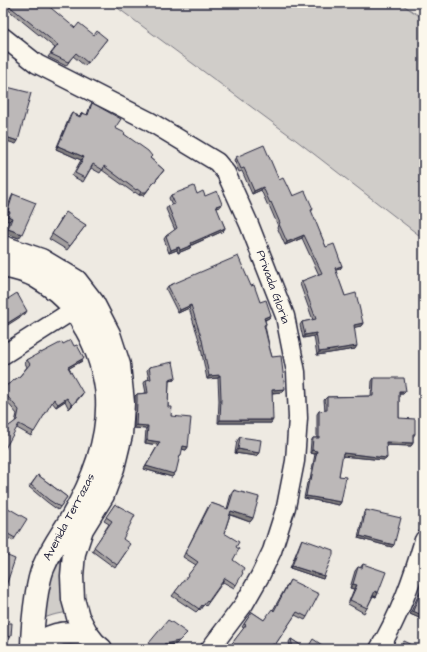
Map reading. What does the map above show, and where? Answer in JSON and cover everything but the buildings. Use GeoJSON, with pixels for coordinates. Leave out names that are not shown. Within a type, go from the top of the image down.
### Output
{"type":"FeatureCollection","features":[{"type":"Feature","properties":{"kind":"street","name":"Privada Gloria"},"geometry":{"type":"LineString","coordinates":[[3,37],[37,64],[149,121],[217,162],[226,173],[249,224],[285,316],[296,372],[298,418],[295,461],[286,507],[272,551],[260,576],[244,604],[210,649]]}},
{"type":"Feature","properties":{"kind":"street"},"geometry":{"type":"LineString","coordinates":[[3,52],[21,52]]}},
{"type":"Feature","properties":{"kind":"street"},"geometry":{"type":"LineString","coordinates":[[3,247],[41,260],[76,281],[84,306],[3,355]]}},
{"type":"Feature","properties":{"kind":"street","name":"Avenida Terrazas"},"geometry":{"type":"LineString","coordinates":[[3,266],[34,275],[62,294],[84,306],[109,334],[119,365],[123,403],[121,435],[113,468],[103,495],[82,529],[74,553],[72,576],[73,599],[78,617],[94,641]]}},
{"type":"Feature","properties":{"kind":"street","name":"Avenida Terrazas"},"geometry":{"type":"LineString","coordinates":[[32,649],[33,613],[43,567],[50,552],[72,518],[90,483],[105,428],[107,398],[103,370],[92,339],[84,306]]}},
{"type":"Feature","properties":{"kind":"street"},"geometry":{"type":"LineString","coordinates":[[379,649],[396,617],[414,574],[424,540]]}},
{"type":"Feature","properties":{"kind":"street"},"geometry":{"type":"LineString","coordinates":[[36,649],[43,641],[53,636],[65,633],[94,641]]}},
{"type":"Feature","properties":{"kind":"shaded area"},"geometry":{"type":"Polygon","coordinates":[[[111,3],[400,3],[424,19],[424,239],[292,137],[111,3]]]}},
{"type":"Feature","properties":{"kind":"shaded area"},"geometry":{"type":"Polygon","coordinates":[[[60,555],[68,612],[41,619],[47,587],[60,555]]]}}]}
